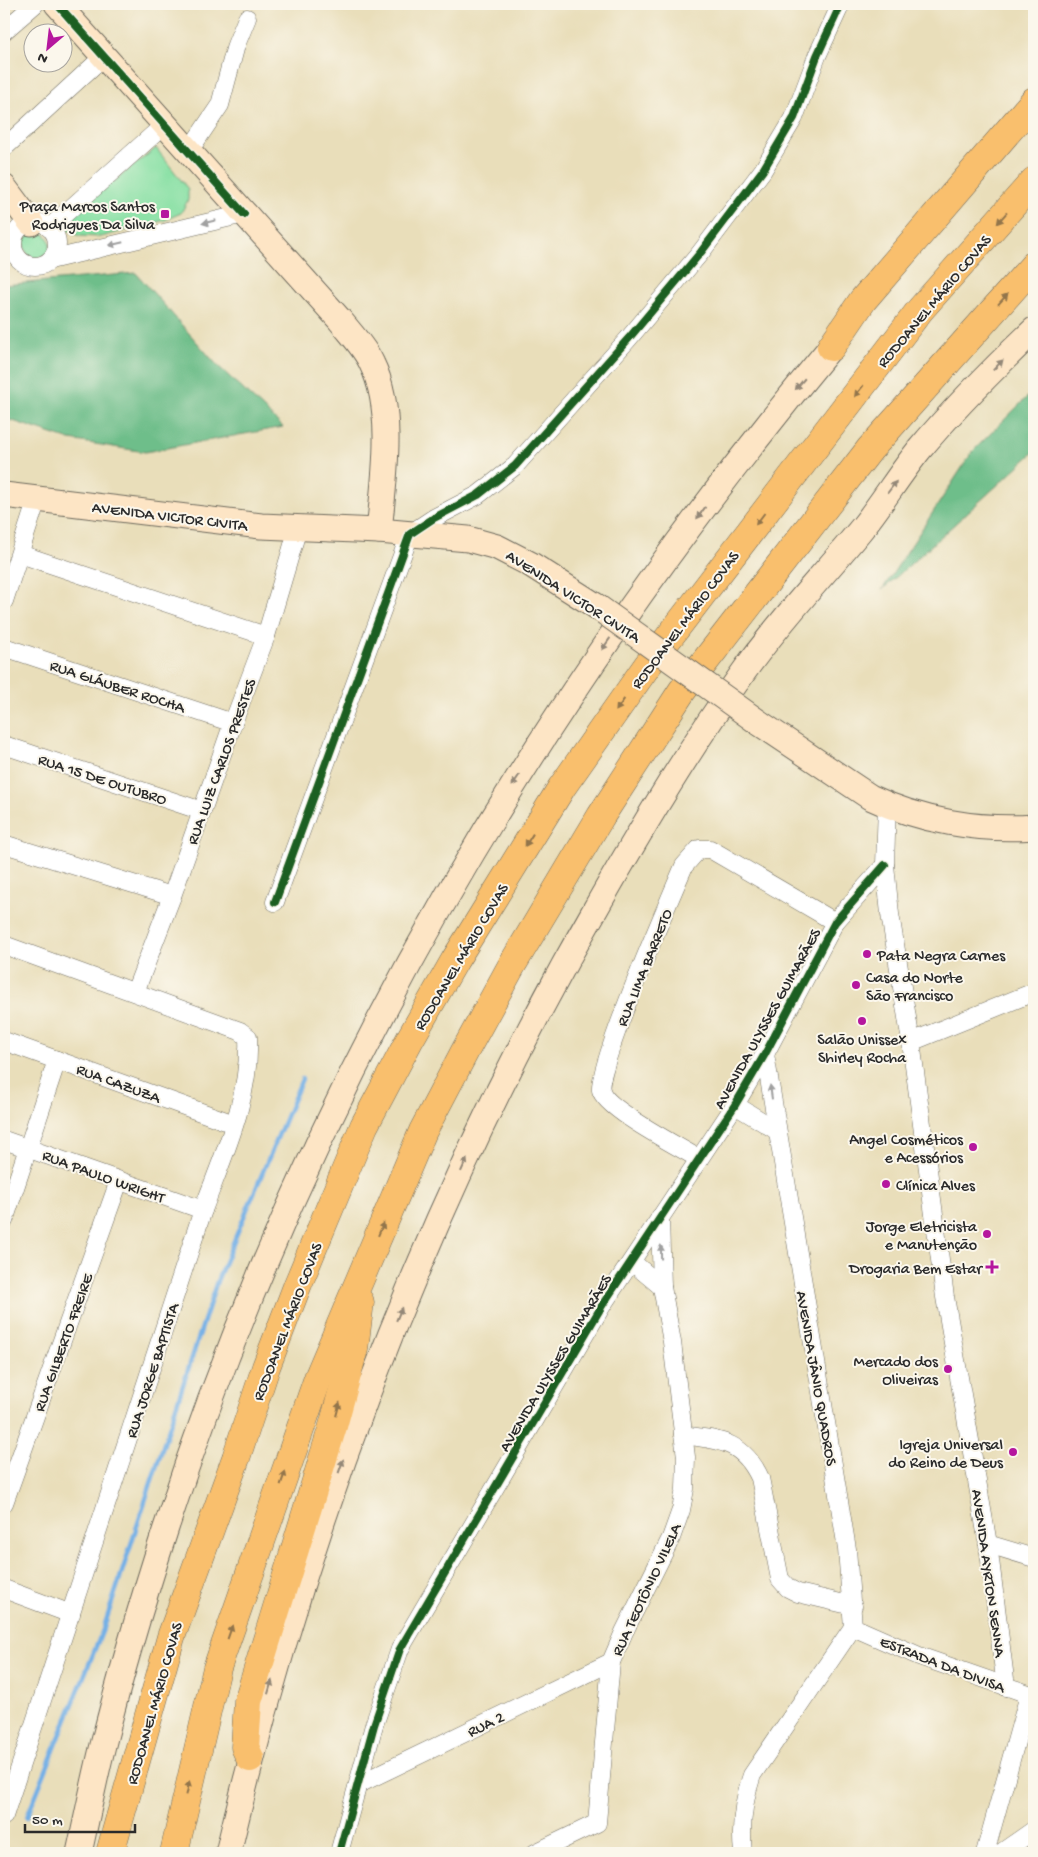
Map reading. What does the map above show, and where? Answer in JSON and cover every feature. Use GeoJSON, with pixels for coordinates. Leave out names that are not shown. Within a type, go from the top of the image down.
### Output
{"type":"FeatureCollection","features":[{"type":"Feature","properties":{"kind":"highway"},"geometry":{"type":"LineString","coordinates":[[831,346],[864,300],[1034,101]]}},
{"type":"Feature","properties":{"kind":"highway"},"geometry":{"type":"LineString","coordinates":[[831,346],[872,306],[1034,125]]}},
{"type":"Feature","properties":{"kind":"highway","name":"RODOANEL MÁRIO COVAS"},"geometry":{"type":"LineString","coordinates":[[110,1853],[171,1637],[236,1458],[266,1367],[298,1284],[364,1126],[410,1039],[455,960],[562,787],[647,666],[920,310],[1034,181]]}},
{"type":"Feature","properties":{"kind":"highway"},"geometry":{"type":"LineString","coordinates":[[174,1853],[217,1668],[318,1378],[423,1131],[469,1042],[512,965],[601,816],[682,691],[870,448],[1034,265]]}},
{"type":"Feature","properties":{"kind":"highway"},"geometry":{"type":"LineString","coordinates":[[250,1758],[245,1747],[248,1701],[334,1426],[354,1349],[364,1268]]}},
{"type":"Feature","properties":{"kind":"main road"},"geometry":{"type":"LineString","coordinates":[[58,4],[340,320],[372,362],[382,388],[384,417],[385,475],[379,531]]}},
{"type":"Feature","properties":{"kind":"main road"},"geometry":{"type":"LineString","coordinates":[[4,186],[45,230]]}},
{"type":"Feature","properties":{"kind":"main road"},"geometry":{"type":"LineString","coordinates":[[228,1853],[250,1758],[314,1543],[373,1380],[432,1236],[476,1137],[554,980],[644,824],[745,670],[793,608],[863,526],[919,451],[1000,363],[1034,330]]}},
{"type":"Feature","properties":{"kind":"main road"},"geometry":{"type":"LineString","coordinates":[[79,1853],[102,1750],[143,1602],[197,1439],[270,1250],[299,1182],[362,1050],[468,858],[557,716],[610,638],[760,432],[831,346]]}},
{"type":"Feature","properties":{"kind":"main road","name":"AVENIDA VICTOR CIVITA"},"geometry":{"type":"LineString","coordinates":[[4,495],[261,526],[379,531],[468,539],[496,546],[530,564],[596,606],[758,722],[870,797],[909,813],[951,822],[1005,829],[1034,826]]}},
{"type":"Feature","properties":{"kind":"street"},"geometry":{"type":"LineString","coordinates":[[4,31],[35,4]]}},
{"type":"Feature","properties":{"kind":"street"},"geometry":{"type":"LineString","coordinates":[[275,902],[410,534],[434,518],[478,495],[515,466],[629,338],[701,252],[763,170],[794,118],[817,56],[841,4]]}},
{"type":"Feature","properties":{"kind":"street"},"geometry":{"type":"LineString","coordinates":[[189,151],[220,105],[228,70],[246,18]]}},
{"type":"Feature","properties":{"kind":"street"},"geometry":{"type":"LineString","coordinates":[[4,148],[104,56]]}},
{"type":"Feature","properties":{"kind":"street"},"geometry":{"type":"LineString","coordinates":[[45,230],[164,125]]}},
{"type":"Feature","properties":{"kind":"street"},"geometry":{"type":"LineString","coordinates":[[50,260],[244,214]]}},
{"type":"Feature","properties":{"kind":"street"},"geometry":{"type":"LineString","coordinates":[[45,230],[56,250],[45,264],[32,266],[20,260],[8,249],[16,232],[45,230],[93,249]]}},
{"type":"Feature","properties":{"kind":"street"},"geometry":{"type":"LineString","coordinates":[[4,600],[37,499]]}},
{"type":"Feature","properties":{"kind":"street","name":"RUA LUIZ CARLOS PRESTES"},"geometry":{"type":"LineString","coordinates":[[135,992],[172,896],[232,723],[266,636],[298,528]]}},
{"type":"Feature","properties":{"kind":"street"},"geometry":{"type":"LineString","coordinates":[[20,554],[266,636]]}},
{"type":"Feature","properties":{"kind":"street","name":"RUA GLÁUBER ROCHA"},"geometry":{"type":"LineString","coordinates":[[4,647],[232,723]]}},
{"type":"Feature","properties":{"kind":"street","name":"RUA 15 DE OUTUBRO"},"geometry":{"type":"LineString","coordinates":[[4,745],[202,811]]}},
{"type":"Feature","properties":{"kind":"street","name":"AVENIDA AYRTON SENNA"},"geometry":{"type":"LineString","coordinates":[[887,805],[885,865],[890,914],[911,1042],[945,1297],[988,1544],[1006,1687]]}},
{"type":"Feature","properties":{"kind":"street"},"geometry":{"type":"LineString","coordinates":[[4,844],[172,896]]}},
{"type":"Feature","properties":{"kind":"street","name":"RUA LIMA BARRETO"},"geometry":{"type":"LineString","coordinates":[[699,1159],[634,1120],[606,1100],[600,1090],[601,1079],[616,1034],[684,866],[699,849],[710,849],[835,922]]}},
{"type":"Feature","properties":{"kind":"street","name":"AVENIDA ULYSSES GUIMARÃES"},"geometry":{"type":"LineString","coordinates":[[339,1853],[374,1726],[400,1648],[602,1304],[632,1262],[735,1105],[765,1054],[835,922],[885,865]]}},
{"type":"Feature","properties":{"kind":"street"},"geometry":{"type":"LineString","coordinates":[[4,945],[135,992]]}},
{"type":"Feature","properties":{"kind":"street","name":"RUA JORGE BAPTISTA"},"geometry":{"type":"LineString","coordinates":[[4,1816],[203,1210],[234,1124],[246,1078],[249,1054],[248,1038],[240,1031],[135,992]]}},
{"type":"Feature","properties":{"kind":"street"},"geometry":{"type":"LineString","coordinates":[[911,1042],[1034,992]]}},
{"type":"Feature","properties":{"kind":"street","name":"RUA CAZUZA"},"geometry":{"type":"LineString","coordinates":[[4,1041],[234,1124]]}},
{"type":"Feature","properties":{"kind":"street","name":"AVENIDA JÂNIO QUADROS"},"geometry":{"type":"LineString","coordinates":[[765,1054],[776,1130],[847,1549],[853,1606],[853,1627]]}},
{"type":"Feature","properties":{"kind":"street"},"geometry":{"type":"LineString","coordinates":[[4,1221],[57,1060]]}},
{"type":"Feature","properties":{"kind":"street"},"geometry":{"type":"LineString","coordinates":[[735,1105],[776,1130]]}},
{"type":"Feature","properties":{"kind":"street","name":"RUA PAULO WRIGHT"},"geometry":{"type":"LineString","coordinates":[[4,1140],[203,1210]]}},
{"type":"Feature","properties":{"kind":"street","name":"RUA GILBERTO FREIRE"},"geometry":{"type":"LineString","coordinates":[[4,1503],[119,1181]]}},
{"type":"Feature","properties":{"kind":"street","name":"RUA TEOTÔNIO VILELA"},"geometry":{"type":"LineString","coordinates":[[535,1853],[597,1823],[611,1662],[671,1538],[681,1510],[685,1473],[683,1435],[672,1342],[662,1287],[660,1217]]}},
{"type":"Feature","properties":{"kind":"street"},"geometry":{"type":"LineString","coordinates":[[632,1262],[662,1287]]}},
{"type":"Feature","properties":{"kind":"street"},"geometry":{"type":"LineString","coordinates":[[683,1435],[722,1441],[739,1449],[752,1462],[760,1478],[780,1579],[788,1588],[853,1606]]}},
{"type":"Feature","properties":{"kind":"street"},"geometry":{"type":"LineString","coordinates":[[988,1544],[1034,1558]]}},
{"type":"Feature","properties":{"kind":"street"},"geometry":{"type":"LineString","coordinates":[[4,1589],[71,1614]]}},
{"type":"Feature","properties":{"kind":"street"},"geometry":{"type":"LineString","coordinates":[[743,1853],[740,1832],[744,1800],[752,1774],[853,1627]]}},
{"type":"Feature","properties":{"kind":"street","name":"ESTRADA DA DIVISA"},"geometry":{"type":"LineString","coordinates":[[853,1627],[919,1656],[1032,1696]]}},
{"type":"Feature","properties":{"kind":"street","name":"RUA 2"},"geometry":{"type":"LineString","coordinates":[[359,1784],[611,1662]]}},
{"type":"Feature","properties":{"kind":"street"},"geometry":{"type":"LineString","coordinates":[[984,1853],[1032,1696]]}},
{"type":"Feature","properties":{"kind":"street"},"geometry":{"type":"LineString","coordinates":[[1001,1853],[1034,1830]]}},
{"type":"Feature","properties":{"kind":"green space"},"geometry":{"type":"Polygon","coordinates":[[[156,148],[188,189],[188,200],[181,213],[165,220],[101,237],[79,236],[58,225],[156,148]]]}},
{"type":"Feature","properties":{"kind":"green space"},"geometry":{"type":"Polygon","coordinates":[[[37,232],[46,236],[50,245],[46,254],[37,258],[28,254],[24,245],[28,236],[37,232]]]}},
{"type":"Feature","properties":{"kind":"green space"},"geometry":{"type":"Polygon","coordinates":[[[136,273],[217,365],[283,427],[145,452],[70,440],[4,418],[4,285],[136,273]]]}},
{"type":"Feature","properties":{"kind":"green space"},"geometry":{"type":"Polygon","coordinates":[[[1034,390],[1034,452],[882,590],[973,451],[1034,390]]]}},
{"type":"Feature","properties":{"kind":"waterway"},"geometry":{"type":"LineString","coordinates":[[27,1817],[104,1627],[217,1281],[302,1079]]}},
{"type":"Feature","properties":{"kind":"cycle path"},"geometry":{"type":"LineString","coordinates":[[57,4],[244,214]]}},
{"type":"Feature","properties":{"kind":"cycle path"},"geometry":{"type":"LineString","coordinates":[[275,902],[410,534],[434,518],[478,495],[515,466],[629,338],[701,252],[763,170],[794,118],[817,56],[841,4]]}},
{"type":"Feature","properties":{"kind":"cycle path"},"geometry":{"type":"LineString","coordinates":[[339,1853],[374,1725],[400,1649],[603,1304],[735,1105],[765,1054],[835,922],[885,865]]}},
{"type":"Feature","properties":{"kind":"place","name":"Praça Marcos Santos Rodrigues Da Silva"},"geometry":{"type":"Point","coordinates":[165,214]}},
{"type":"Feature","properties":{"kind":"place","name":"Pata Negra Carnes"},"geometry":{"type":"Point","coordinates":[867,954]}},
{"type":"Feature","properties":{"kind":"place","name":"Casa do Norte São Francisco"},"geometry":{"type":"Point","coordinates":[856,985]}},
{"type":"Feature","properties":{"kind":"place","name":"Salão Unissex Shirley Rocha"},"geometry":{"type":"Point","coordinates":[862,1021]}},
{"type":"Feature","properties":{"kind":"place","name":"Angel Cosméticos e Acessórios"},"geometry":{"type":"Point","coordinates":[973,1147]}},
{"type":"Feature","properties":{"kind":"place","name":"Clínica Alves"},"geometry":{"type":"Point","coordinates":[886,1184]}},
{"type":"Feature","properties":{"kind":"place","name":"Jorge Eletricista e Manutenção"},"geometry":{"type":"Point","coordinates":[987,1234]}},
{"type":"Feature","properties":{"kind":"place","name":"Drogaria Bem Estar"},"geometry":{"type":"Point","coordinates":[992,1267]}},
{"type":"Feature","properties":{"kind":"place","name":"Mercado dos Oliveiras"},"geometry":{"type":"Point","coordinates":[948,1369]}},
{"type":"Feature","properties":{"kind":"place","name":"Igreja Universal do Reino de Deus"},"geometry":{"type":"Point","coordinates":[1013,1452]}}]}
